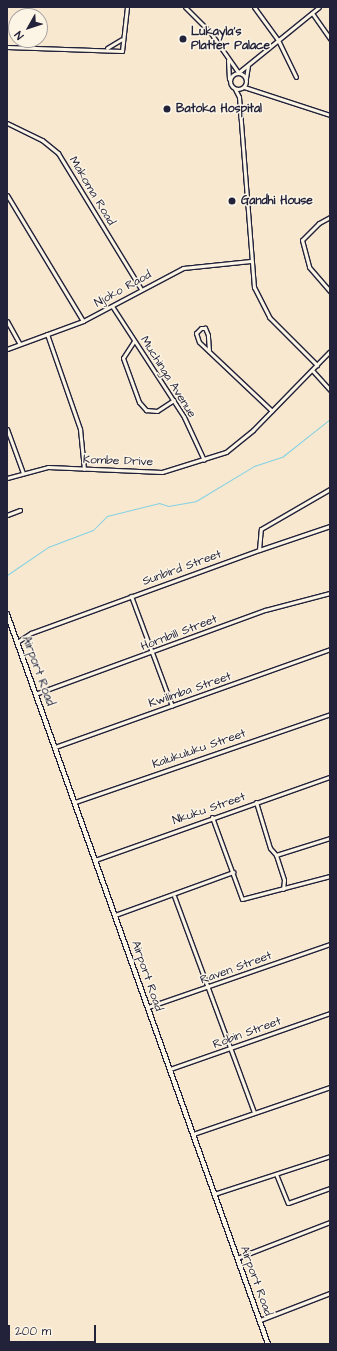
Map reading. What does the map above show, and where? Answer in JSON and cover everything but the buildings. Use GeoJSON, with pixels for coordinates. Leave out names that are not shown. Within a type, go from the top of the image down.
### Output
{"type":"FeatureCollection","features":[{"type":"Feature","properties":{"kind":"street"},"geometry":{"type":"LineString","coordinates":[[7,47],[106,49],[122,51],[122,38],[127,7]]}},
{"type":"Feature","properties":{"kind":"street"},"geometry":{"type":"LineString","coordinates":[[185,7],[210,32],[228,60],[238,72],[246,78]]}},
{"type":"Feature","properties":{"kind":"street"},"geometry":{"type":"LineString","coordinates":[[254,7],[278,40],[296,77]]}},
{"type":"Feature","properties":{"kind":"street"},"geometry":{"type":"LineString","coordinates":[[230,81],[238,72],[248,66],[319,7]]}},
{"type":"Feature","properties":{"kind":"street"},"geometry":{"type":"LineString","coordinates":[[312,13],[330,39]]}},
{"type":"Feature","properties":{"kind":"street"},"geometry":{"type":"LineString","coordinates":[[106,49],[122,38]]}},
{"type":"Feature","properties":{"kind":"street"},"geometry":{"type":"LineString","coordinates":[[228,60],[230,81],[240,97]]}},
{"type":"Feature","properties":{"kind":"street"},"geometry":{"type":"LineString","coordinates":[[248,66],[240,97],[251,261],[260,304],[274,323],[317,365]]}},
{"type":"Feature","properties":{"kind":"street"},"geometry":{"type":"LineString","coordinates":[[235,89],[243,87],[330,115]]}},
{"type":"Feature","properties":{"kind":"street","name":"Makoma Road"},"geometry":{"type":"LineString","coordinates":[[7,123],[42,140],[58,153],[141,289]]}},
{"type":"Feature","properties":{"kind":"street"},"geometry":{"type":"LineString","coordinates":[[7,195],[83,321]]}},
{"type":"Feature","properties":{"kind":"street"},"geometry":{"type":"LineString","coordinates":[[330,217],[319,223],[302,240],[312,273],[330,292]]}},
{"type":"Feature","properties":{"kind":"street","name":"Njoko Raod"},"geometry":{"type":"LineString","coordinates":[[7,348],[83,321],[141,289],[184,268],[251,261]]}},
{"type":"Feature","properties":{"kind":"street","name":"Muchinga Avenue"},"geometry":{"type":"LineString","coordinates":[[112,306],[174,400],[204,460]]}},
{"type":"Feature","properties":{"kind":"street"},"geometry":{"type":"LineString","coordinates":[[7,321],[20,344]]}},
{"type":"Feature","properties":{"kind":"street"},"geometry":{"type":"LineString","coordinates":[[209,351],[208,335],[203,328],[196,333],[197,339],[209,351],[272,411]]}},
{"type":"Feature","properties":{"kind":"street"},"geometry":{"type":"LineString","coordinates":[[47,334],[80,429],[84,469]]}},
{"type":"Feature","properties":{"kind":"street"},"geometry":{"type":"LineString","coordinates":[[134,341],[123,358],[139,402],[146,410],[157,411],[174,400]]}},
{"type":"Feature","properties":{"kind":"street","name":"Kombe Drive"},"geometry":{"type":"LineString","coordinates":[[7,478],[48,467],[152,473],[204,460],[236,446],[330,352]]}},
{"type":"Feature","properties":{"kind":"street"},"geometry":{"type":"LineString","coordinates":[[312,370],[330,390]]}},
{"type":"Feature","properties":{"kind":"street"},"geometry":{"type":"LineString","coordinates":[[7,428],[23,473]]}},
{"type":"Feature","properties":{"kind":"street"},"geometry":{"type":"LineString","coordinates":[[260,550],[261,529],[330,489]]}},
{"type":"Feature","properties":{"kind":"street"},"geometry":{"type":"LineString","coordinates":[[7,515],[20,510]]}},
{"type":"Feature","properties":{"kind":"street","name":"Sunbird Street"},"geometry":{"type":"LineString","coordinates":[[17,642],[31,632],[330,526]]}},
{"type":"Feature","properties":{"kind":"street","name":"Hornbill Street"},"geometry":{"type":"LineString","coordinates":[[36,694],[152,654],[266,610],[330,593]]}},
{"type":"Feature","properties":{"kind":"street"},"geometry":{"type":"LineString","coordinates":[[132,596],[172,706]]}},
{"type":"Feature","properties":{"kind":"street","name":"Airport Road"},"geometry":{"type":"LineString","coordinates":[[7,614],[268,1344]]}},
{"type":"Feature","properties":{"kind":"street","name":"Kwilimba Street"},"geometry":{"type":"LineString","coordinates":[[54,747],[330,649]]}},
{"type":"Feature","properties":{"kind":"street","name":"Kalukuluku Street"},"geometry":{"type":"LineString","coordinates":[[75,802],[330,714]]}},
{"type":"Feature","properties":{"kind":"street","name":"Nkuku Street"},"geometry":{"type":"LineString","coordinates":[[95,860],[330,776]]}},
{"type":"Feature","properties":{"kind":"street"},"geometry":{"type":"LineString","coordinates":[[256,802],[270,848],[276,855],[284,880],[283,889]]}},
{"type":"Feature","properties":{"kind":"street"},"geometry":{"type":"LineString","coordinates":[[212,817],[242,899],[330,876]]}},
{"type":"Feature","properties":{"kind":"street"},"geometry":{"type":"LineString","coordinates":[[276,855],[330,838]]}},
{"type":"Feature","properties":{"kind":"street"},"geometry":{"type":"LineString","coordinates":[[114,915],[174,896],[233,872]]}},
{"type":"Feature","properties":{"kind":"street"},"geometry":{"type":"LineString","coordinates":[[174,896],[210,987],[230,1049],[254,1112]]}},
{"type":"Feature","properties":{"kind":"street","name":"Raven Street"},"geometry":{"type":"LineString","coordinates":[[148,1007],[210,987],[330,944]]}},
{"type":"Feature","properties":{"kind":"street","name":"Robin Street"},"geometry":{"type":"LineString","coordinates":[[170,1070],[330,1013]]}},
{"type":"Feature","properties":{"kind":"street"},"geometry":{"type":"LineString","coordinates":[[193,1134],[330,1087]]}},
{"type":"Feature","properties":{"kind":"street"},"geometry":{"type":"LineString","coordinates":[[214,1194],[330,1156]]}},
{"type":"Feature","properties":{"kind":"street"},"geometry":{"type":"LineString","coordinates":[[276,1174],[288,1203],[330,1188]]}},
{"type":"Feature","properties":{"kind":"street"},"geometry":{"type":"LineString","coordinates":[[237,1258],[330,1222]]}},
{"type":"Feature","properties":{"kind":"street"},"geometry":{"type":"LineString","coordinates":[[260,1320],[330,1293]]}},
{"type":"Feature","properties":{"kind":"waterway"},"geometry":{"type":"LineString","coordinates":[[7,575],[48,547],[93,530],[107,516],[159,503],[168,506],[196,501],[254,466],[282,457],[330,419]]}},
{"type":"Feature","properties":{"kind":"place","name":"Lukayla's Platter Palace"},"geometry":{"type":"Point","coordinates":[183,39]}},
{"type":"Feature","properties":{"kind":"place","name":"Batoka Hospital"},"geometry":{"type":"Point","coordinates":[167,109]}},
{"type":"Feature","properties":{"kind":"place","name":"Gandhi House"},"geometry":{"type":"Point","coordinates":[232,201]}}]}
